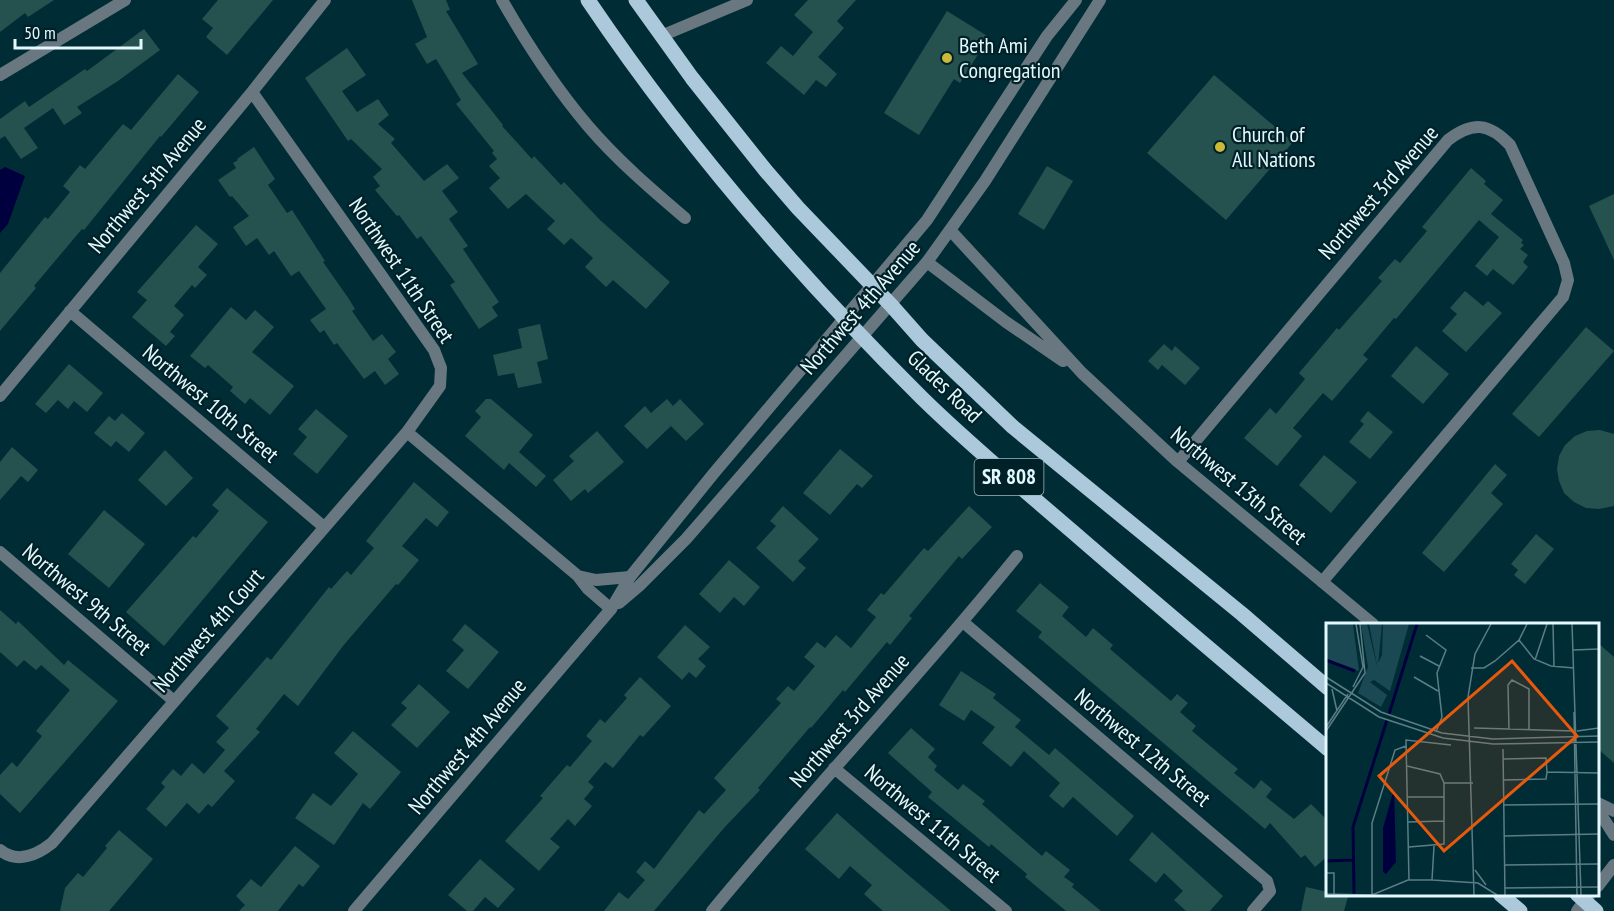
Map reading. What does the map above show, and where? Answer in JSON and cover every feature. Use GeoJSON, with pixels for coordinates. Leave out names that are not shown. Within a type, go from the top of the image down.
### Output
{"type":"FeatureCollection","features":[{"type":"Feature","properties":{"kind":"main road","name":"Glades Road"},"geometry":{"type":"LineString","coordinates":[[588,0],[699,151],[751,214],[845,319],[924,399],[985,456],[1326,747]]}},
{"type":"Feature","properties":{"kind":"main road","name":"Glades Road"},"geometry":{"type":"LineString","coordinates":[[636,0],[661,36],[766,171],[922,340],[1013,427],[1242,614],[1326,686]]}},
{"type":"Feature","properties":{"kind":"main road"},"geometry":{"type":"LineString","coordinates":[[1502,896],[1520,911]]}},
{"type":"Feature","properties":{"kind":"street"},"geometry":{"type":"LineString","coordinates":[[0,75],[125,0]]}},
{"type":"Feature","properties":{"kind":"street","name":"Northwest 5th Avenue"},"geometry":{"type":"LineString","coordinates":[[0,396],[252,92],[325,0]]}},
{"type":"Feature","properties":{"kind":"street"},"geometry":{"type":"LineString","coordinates":[[502,0],[557,87],[588,126],[634,174],[685,218]]}},
{"type":"Feature","properties":{"kind":"street"},"geometry":{"type":"LineString","coordinates":[[661,36],[747,0]]}},
{"type":"Feature","properties":{"kind":"street","name":"Northwest 4th Avenue"},"geometry":{"type":"LineString","coordinates":[[354,911],[611,609],[630,577],[714,473],[927,220],[1047,36],[1076,0]]}},
{"type":"Feature","properties":{"kind":"street","name":"Northwest 4th Avenue"},"geometry":{"type":"LineString","coordinates":[[611,609],[639,586],[686,539],[927,262],[951,231],[1100,0]]}},
{"type":"Feature","properties":{"kind":"street","name":"Northwest 11th Street"},"geometry":{"type":"LineString","coordinates":[[252,92],[434,350],[441,368],[440,386],[407,432]]}},
{"type":"Feature","properties":{"kind":"street","name":"Northwest 3rd Avenue"},"geometry":{"type":"LineString","coordinates":[[1178,462],[1448,140],[1462,129],[1480,126],[1497,132],[1510,144],[1564,263],[1568,280],[1563,297],[1322,582]]}},
{"type":"Feature","properties":{"kind":"street","name":"Northwest 13th Street"},"geometry":{"type":"LineString","coordinates":[[951,231],[1082,373],[1178,462],[1372,623]]}},
{"type":"Feature","properties":{"kind":"street","name":"Northwest 13th Street"},"geometry":{"type":"LineString","coordinates":[[927,262],[1006,322],[1082,373]]}},
{"type":"Feature","properties":{"kind":"street","name":"Northwest 10th Street"},"geometry":{"type":"LineString","coordinates":[[70,311],[324,527]]}},
{"type":"Feature","properties":{"kind":"street"},"geometry":{"type":"LineString","coordinates":[[407,432],[578,576],[588,589],[611,609]]}},
{"type":"Feature","properties":{"kind":"street","name":"Northwest 4th Court"},"geometry":{"type":"LineString","coordinates":[[0,850],[7,856],[23,858],[39,853],[52,843],[407,432]]}},
{"type":"Feature","properties":{"kind":"street","name":"Northwest 9th Street"},"geometry":{"type":"LineString","coordinates":[[0,552],[174,701]]}},
{"type":"Feature","properties":{"kind":"street","name":"Northwest 3rd Avenue"},"geometry":{"type":"LineString","coordinates":[[712,911],[963,622],[1017,556]]}},
{"type":"Feature","properties":{"kind":"street"},"geometry":{"type":"LineString","coordinates":[[578,576],[596,580],[630,577]]}},
{"type":"Feature","properties":{"kind":"street","name":"Northwest 12th Street"},"geometry":{"type":"LineString","coordinates":[[963,622],[1267,881],[1270,891],[1253,911]]}},
{"type":"Feature","properties":{"kind":"street","name":"Northwest 11th Street"},"geometry":{"type":"LineString","coordinates":[[834,768],[1006,911]]}},
{"type":"Feature","properties":{"kind":"street"},"geometry":{"type":"LineString","coordinates":[[1599,804],[1614,811]]}},
{"type":"Feature","properties":{"kind":"street"},"geometry":{"type":"LineString","coordinates":[[1599,812],[1614,835]]}},
{"type":"Feature","properties":{"kind":"street"},"geometry":{"type":"LineString","coordinates":[[1599,885],[1614,865]]}},
{"type":"Feature","properties":{"kind":"shaded area"},"geometry":{"type":"Polygon","coordinates":[[[5,167],[25,176],[8,224],[0,233],[0,170],[5,167]]]}},
{"type":"Feature","properties":{"kind":"building"},"geometry":{"type":"Polygon","coordinates":[[[0,0],[54,0],[28,17],[25,13],[0,32],[0,0]]]}},
{"type":"Feature","properties":{"kind":"building"},"geometry":{"type":"Polygon","coordinates":[[[218,0],[273,0],[227,55],[206,37],[213,28],[202,19],[218,0]]]}},
{"type":"Feature","properties":{"kind":"building"},"geometry":{"type":"Polygon","coordinates":[[[412,0],[446,0],[450,10],[446,11],[478,64],[462,73],[502,126],[532,159],[534,156],[561,185],[564,182],[600,220],[670,282],[646,309],[613,280],[606,287],[585,267],[593,258],[571,238],[564,245],[547,229],[555,221],[526,194],[508,209],[489,188],[500,178],[489,166],[497,159],[492,153],[494,151],[456,104],[461,100],[436,59],[427,64],[415,44],[427,37],[412,0]]]}},
{"type":"Feature","properties":{"kind":"building"},"geometry":{"type":"Polygon","coordinates":[[[808,0],[856,0],[837,21],[844,28],[818,57],[837,74],[826,87],[816,80],[804,95],[766,63],[781,46],[793,56],[813,32],[794,15],[808,0]]]}},
{"type":"Feature","properties":{"kind":"building","name":"Beth Ami Congregation"},"geometry":{"type":"Polygon","coordinates":[[[947,11],[989,37],[960,83],[954,79],[919,135],[884,113],[947,11]]]}},
{"type":"Feature","properties":{"kind":"building"},"geometry":{"type":"Polygon","coordinates":[[[144,29],[160,50],[77,107],[82,113],[64,125],[53,108],[24,128],[38,148],[21,159],[5,136],[0,139],[0,119],[25,101],[29,107],[85,69],[87,71],[144,29]]]}},
{"type":"Feature","properties":{"kind":"building"},"geometry":{"type":"Polygon","coordinates":[[[347,48],[366,75],[342,91],[357,112],[378,99],[389,115],[378,124],[395,139],[391,143],[424,181],[447,164],[459,178],[442,191],[458,212],[449,219],[468,246],[463,249],[499,302],[492,307],[498,316],[479,329],[450,285],[455,282],[421,236],[417,239],[399,215],[397,216],[375,190],[380,186],[373,177],[382,169],[351,139],[348,141],[305,78],[347,48]]]}},
{"type":"Feature","properties":{"kind":"building"},"geometry":{"type":"Polygon","coordinates":[[[178,74],[199,92],[84,230],[82,229],[34,286],[36,288],[0,331],[0,273],[45,217],[48,219],[70,192],[63,186],[80,165],[85,169],[123,124],[131,130],[178,74]]]}},
{"type":"Feature","properties":{"kind":"building","name":"Church of All Nations"},"geometry":{"type":"Polygon","coordinates":[[[1214,75],[1293,142],[1226,220],[1147,153],[1214,75]]]}},
{"type":"Feature","properties":{"kind":"building"},"geometry":{"type":"Polygon","coordinates":[[[254,147],[275,179],[268,185],[287,213],[292,210],[355,309],[352,311],[373,341],[382,334],[396,352],[388,359],[399,374],[385,385],[375,371],[364,379],[337,343],[334,345],[324,330],[320,333],[310,320],[326,309],[299,271],[291,276],[274,251],[269,255],[257,238],[246,246],[233,227],[249,216],[232,196],[230,197],[218,180],[236,168],[233,163],[254,147]]]}},
{"type":"Feature","properties":{"kind":"building"},"geometry":{"type":"Polygon","coordinates":[[[1047,166],[1073,181],[1044,230],[1018,214],[1047,166]]]}},
{"type":"Feature","properties":{"kind":"building"},"geometry":{"type":"Polygon","coordinates":[[[1471,168],[1486,181],[1484,184],[1503,200],[1491,214],[1523,240],[1521,243],[1524,245],[1520,249],[1528,255],[1523,262],[1528,267],[1513,285],[1493,269],[1487,276],[1475,266],[1499,237],[1479,220],[1363,355],[1368,359],[1332,401],[1323,393],[1293,428],[1302,436],[1277,466],[1244,438],[1270,408],[1276,414],[1305,379],[1299,373],[1337,328],[1339,330],[1382,281],[1378,278],[1395,259],[1400,263],[1427,231],[1422,227],[1471,168]]]}},
{"type":"Feature","properties":{"kind":"building"},"geometry":{"type":"Polygon","coordinates":[[[1614,194],[1614,260],[1589,206],[1614,194]]]}},
{"type":"Feature","properties":{"kind":"building"},"geometry":{"type":"Polygon","coordinates":[[[196,225],[218,244],[198,267],[207,275],[195,288],[192,285],[174,306],[184,315],[170,332],[175,336],[166,346],[132,317],[147,300],[137,292],[196,225]]]}},
{"type":"Feature","properties":{"kind":"building"},"geometry":{"type":"Polygon","coordinates":[[[1465,291],[1483,306],[1488,301],[1502,313],[1466,352],[1442,331],[1457,314],[1450,308],[1465,291]]]}},
{"type":"Feature","properties":{"kind":"building"},"geometry":{"type":"Polygon","coordinates":[[[231,307],[246,320],[255,310],[274,327],[252,352],[294,386],[270,415],[250,398],[245,404],[230,391],[233,387],[208,365],[205,368],[190,356],[231,307]]]}},
{"type":"Feature","properties":{"kind":"building"},"geometry":{"type":"Polygon","coordinates":[[[540,324],[548,359],[537,362],[542,383],[518,388],[514,373],[498,376],[493,355],[522,348],[518,329],[540,324]]]}},
{"type":"Feature","properties":{"kind":"building"},"geometry":{"type":"Polygon","coordinates":[[[1586,327],[1614,351],[1539,437],[1512,414],[1586,327]]]}},
{"type":"Feature","properties":{"kind":"building"},"geometry":{"type":"Polygon","coordinates":[[[1164,344],[1172,351],[1175,346],[1200,368],[1185,385],[1162,365],[1158,370],[1148,361],[1164,344]]]}},
{"type":"Feature","properties":{"kind":"building"},"geometry":{"type":"Polygon","coordinates":[[[1416,346],[1449,374],[1423,404],[1391,376],[1416,346]]]}},
{"type":"Feature","properties":{"kind":"building"},"geometry":{"type":"Polygon","coordinates":[[[69,364],[103,393],[87,412],[74,401],[68,409],[58,400],[46,413],[35,404],[69,364]]]}},
{"type":"Feature","properties":{"kind":"building"},"geometry":{"type":"Polygon","coordinates":[[[486,399],[491,399],[533,435],[519,452],[546,476],[536,487],[509,463],[504,470],[465,436],[481,417],[475,411],[486,399]]]}},
{"type":"Feature","properties":{"kind":"building"},"geometry":{"type":"Polygon","coordinates":[[[667,399],[673,406],[680,399],[704,424],[686,441],[671,426],[647,449],[624,426],[645,406],[651,413],[667,399]]]}},
{"type":"Feature","properties":{"kind":"building"},"geometry":{"type":"Polygon","coordinates":[[[316,409],[348,436],[317,474],[293,454],[307,437],[298,429],[316,409]]]}},
{"type":"Feature","properties":{"kind":"building"},"geometry":{"type":"Polygon","coordinates":[[[1368,411],[1393,432],[1370,459],[1349,442],[1364,424],[1360,421],[1368,411]]]}},
{"type":"Feature","properties":{"kind":"building"},"geometry":{"type":"Polygon","coordinates":[[[122,413],[145,433],[129,452],[116,441],[111,447],[94,433],[109,416],[115,421],[122,413]]]}},
{"type":"Feature","properties":{"kind":"building"},"geometry":{"type":"Polygon","coordinates":[[[1600,430],[1614,434],[1614,506],[1599,509],[1586,508],[1574,502],[1564,493],[1557,469],[1559,456],[1565,445],[1575,436],[1587,431],[1600,430]]]}},
{"type":"Feature","properties":{"kind":"building"},"geometry":{"type":"Polygon","coordinates":[[[597,431],[624,462],[588,493],[585,489],[571,501],[553,480],[574,461],[569,456],[597,431]]]}},
{"type":"Feature","properties":{"kind":"building"},"geometry":{"type":"Polygon","coordinates":[[[12,447],[38,470],[28,482],[21,476],[0,500],[0,462],[12,447]]]}},
{"type":"Feature","properties":{"kind":"building"},"geometry":{"type":"Polygon","coordinates":[[[840,449],[873,476],[862,488],[857,484],[830,515],[803,493],[840,449]]]}},
{"type":"Feature","properties":{"kind":"building"},"geometry":{"type":"Polygon","coordinates":[[[165,450],[193,478],[166,506],[138,480],[165,450]]]}},
{"type":"Feature","properties":{"kind":"building"},"geometry":{"type":"Polygon","coordinates":[[[1324,455],[1357,482],[1331,513],[1299,485],[1324,455]]]}},
{"type":"Feature","properties":{"kind":"building"},"geometry":{"type":"Polygon","coordinates":[[[1495,464],[1507,475],[1491,493],[1503,504],[1444,572],[1422,553],[1495,464]]]}},
{"type":"Feature","properties":{"kind":"building"},"geometry":{"type":"Polygon","coordinates":[[[414,482],[449,512],[437,527],[426,518],[402,546],[419,560],[343,646],[298,706],[284,694],[256,729],[260,732],[224,771],[235,781],[212,807],[208,804],[199,814],[187,803],[166,827],[146,809],[165,787],[161,783],[173,769],[181,776],[192,763],[204,774],[225,750],[216,742],[229,728],[216,716],[267,657],[271,660],[329,587],[331,589],[347,571],[351,575],[374,548],[366,541],[414,482]]]}},
{"type":"Feature","properties":{"kind":"building"},"geometry":{"type":"Polygon","coordinates":[[[227,488],[268,522],[164,646],[126,612],[193,536],[196,538],[219,511],[212,505],[227,488]]]}},
{"type":"Feature","properties":{"kind":"building"},"geometry":{"type":"Polygon","coordinates":[[[783,506],[819,539],[798,561],[806,568],[793,582],[756,548],[776,526],[770,521],[783,506]]]}},
{"type":"Feature","properties":{"kind":"building"},"geometry":{"type":"Polygon","coordinates":[[[969,506],[992,527],[962,559],[959,556],[909,616],[912,618],[890,645],[887,642],[845,692],[843,690],[810,727],[758,788],[760,790],[724,828],[654,911],[604,911],[619,892],[628,899],[645,880],[636,872],[645,861],[654,869],[699,810],[704,814],[726,790],[714,778],[781,703],[776,699],[788,686],[794,691],[815,666],[804,657],[817,642],[825,648],[836,635],[851,648],[876,617],[867,610],[881,593],[884,595],[924,548],[928,551],[969,506]]]}},
{"type":"Feature","properties":{"kind":"building"},"geometry":{"type":"Polygon","coordinates":[[[104,510],[145,544],[109,588],[68,554],[104,510]]]}},
{"type":"Feature","properties":{"kind":"building"},"geometry":{"type":"Polygon","coordinates":[[[1536,534],[1554,549],[1525,584],[1514,575],[1518,570],[1511,564],[1536,534]]]}},
{"type":"Feature","properties":{"kind":"building"},"geometry":{"type":"Polygon","coordinates":[[[729,560],[760,587],[744,606],[734,597],[720,613],[699,594],[729,560]]]}},
{"type":"Feature","properties":{"kind":"building"},"geometry":{"type":"Polygon","coordinates":[[[1040,583],[1069,607],[1062,616],[1086,637],[1093,628],[1113,645],[1110,649],[1171,701],[1177,694],[1188,703],[1180,712],[1196,726],[1192,731],[1238,769],[1234,773],[1254,789],[1261,780],[1272,789],[1266,797],[1294,819],[1311,804],[1326,819],[1326,858],[1315,867],[1305,855],[1301,858],[1270,823],[1265,829],[1038,637],[1042,632],[1016,611],[1040,583]]]}},
{"type":"Feature","properties":{"kind":"building"},"geometry":{"type":"Polygon","coordinates":[[[0,610],[16,624],[18,621],[64,665],[68,660],[118,701],[20,813],[0,794],[0,775],[12,762],[17,767],[42,736],[36,731],[70,690],[41,665],[36,670],[24,660],[17,667],[0,652],[0,610]]]}},
{"type":"Feature","properties":{"kind":"building"},"geometry":{"type":"Polygon","coordinates":[[[465,624],[499,652],[468,689],[446,671],[464,650],[452,640],[465,624]]]}},
{"type":"Feature","properties":{"kind":"building"},"geometry":{"type":"Polygon","coordinates":[[[685,625],[710,647],[698,659],[706,666],[696,678],[689,672],[682,680],[657,657],[685,625]]]}},
{"type":"Feature","properties":{"kind":"building"},"geometry":{"type":"Polygon","coordinates":[[[1599,644],[1614,657],[1614,763],[1599,750],[1599,644]]]}},
{"type":"Feature","properties":{"kind":"building"},"geometry":{"type":"Polygon","coordinates":[[[961,671],[996,694],[993,698],[1021,720],[1015,727],[1049,755],[1055,748],[1134,816],[1117,836],[1073,797],[1063,808],[1049,796],[1060,783],[1024,751],[1011,767],[982,743],[995,727],[971,710],[964,721],[939,705],[961,671]]]}},
{"type":"Feature","properties":{"kind":"building"},"geometry":{"type":"Polygon","coordinates":[[[640,677],[671,706],[643,737],[640,735],[613,768],[605,762],[588,782],[594,787],[584,799],[592,806],[575,826],[568,819],[550,839],[560,847],[539,871],[505,841],[543,798],[540,796],[567,765],[570,767],[592,741],[586,736],[600,719],[605,723],[627,698],[624,695],[640,677]]]}},
{"type":"Feature","properties":{"kind":"building"},"geometry":{"type":"Polygon","coordinates":[[[419,684],[450,712],[417,748],[391,725],[407,708],[401,703],[419,684]]]}},
{"type":"Feature","properties":{"kind":"building"},"geometry":{"type":"Polygon","coordinates":[[[911,728],[935,749],[928,757],[937,766],[934,770],[958,790],[963,784],[985,801],[982,804],[1042,856],[1046,851],[1070,870],[1064,877],[1074,884],[1072,887],[1101,911],[1066,911],[1025,877],[1027,874],[991,844],[989,847],[928,797],[932,792],[888,753],[911,728]]]}},
{"type":"Feature","properties":{"kind":"building"},"geometry":{"type":"Polygon","coordinates":[[[353,731],[401,772],[370,809],[363,803],[334,845],[295,818],[313,793],[331,806],[358,774],[334,753],[353,731]]]}},
{"type":"Feature","properties":{"kind":"building"},"geometry":{"type":"Polygon","coordinates":[[[837,813],[951,911],[883,911],[864,894],[872,885],[850,866],[839,879],[805,849],[837,813]]]}},
{"type":"Feature","properties":{"kind":"building"},"geometry":{"type":"Polygon","coordinates":[[[119,830],[153,859],[109,911],[60,911],[65,888],[78,873],[83,877],[119,830]]]}},
{"type":"Feature","properties":{"kind":"building"},"geometry":{"type":"Polygon","coordinates":[[[1152,832],[1223,896],[1210,911],[1186,911],[1174,900],[1183,891],[1164,873],[1156,883],[1129,860],[1152,832]]]}},
{"type":"Feature","properties":{"kind":"building"},"geometry":{"type":"Polygon","coordinates":[[[295,846],[320,866],[303,887],[299,884],[278,911],[239,911],[245,905],[236,896],[251,879],[261,887],[295,846]]]}},
{"type":"Feature","properties":{"kind":"building"},"geometry":{"type":"Polygon","coordinates":[[[480,859],[515,889],[498,908],[485,897],[473,911],[467,911],[448,895],[480,859]]]}},
{"type":"Feature","properties":{"kind":"building"},"geometry":{"type":"Polygon","coordinates":[[[1306,887],[1326,892],[1326,896],[1348,897],[1344,911],[1301,911],[1306,887]]]}},
{"type":"Feature","properties":{"kind":"place","name":"Beth Ami Congregation"},"geometry":{"type":"Point","coordinates":[947,58]}},
{"type":"Feature","properties":{"kind":"place","name":"Church of All Nations"},"geometry":{"type":"Point","coordinates":[1220,147]}}]}
